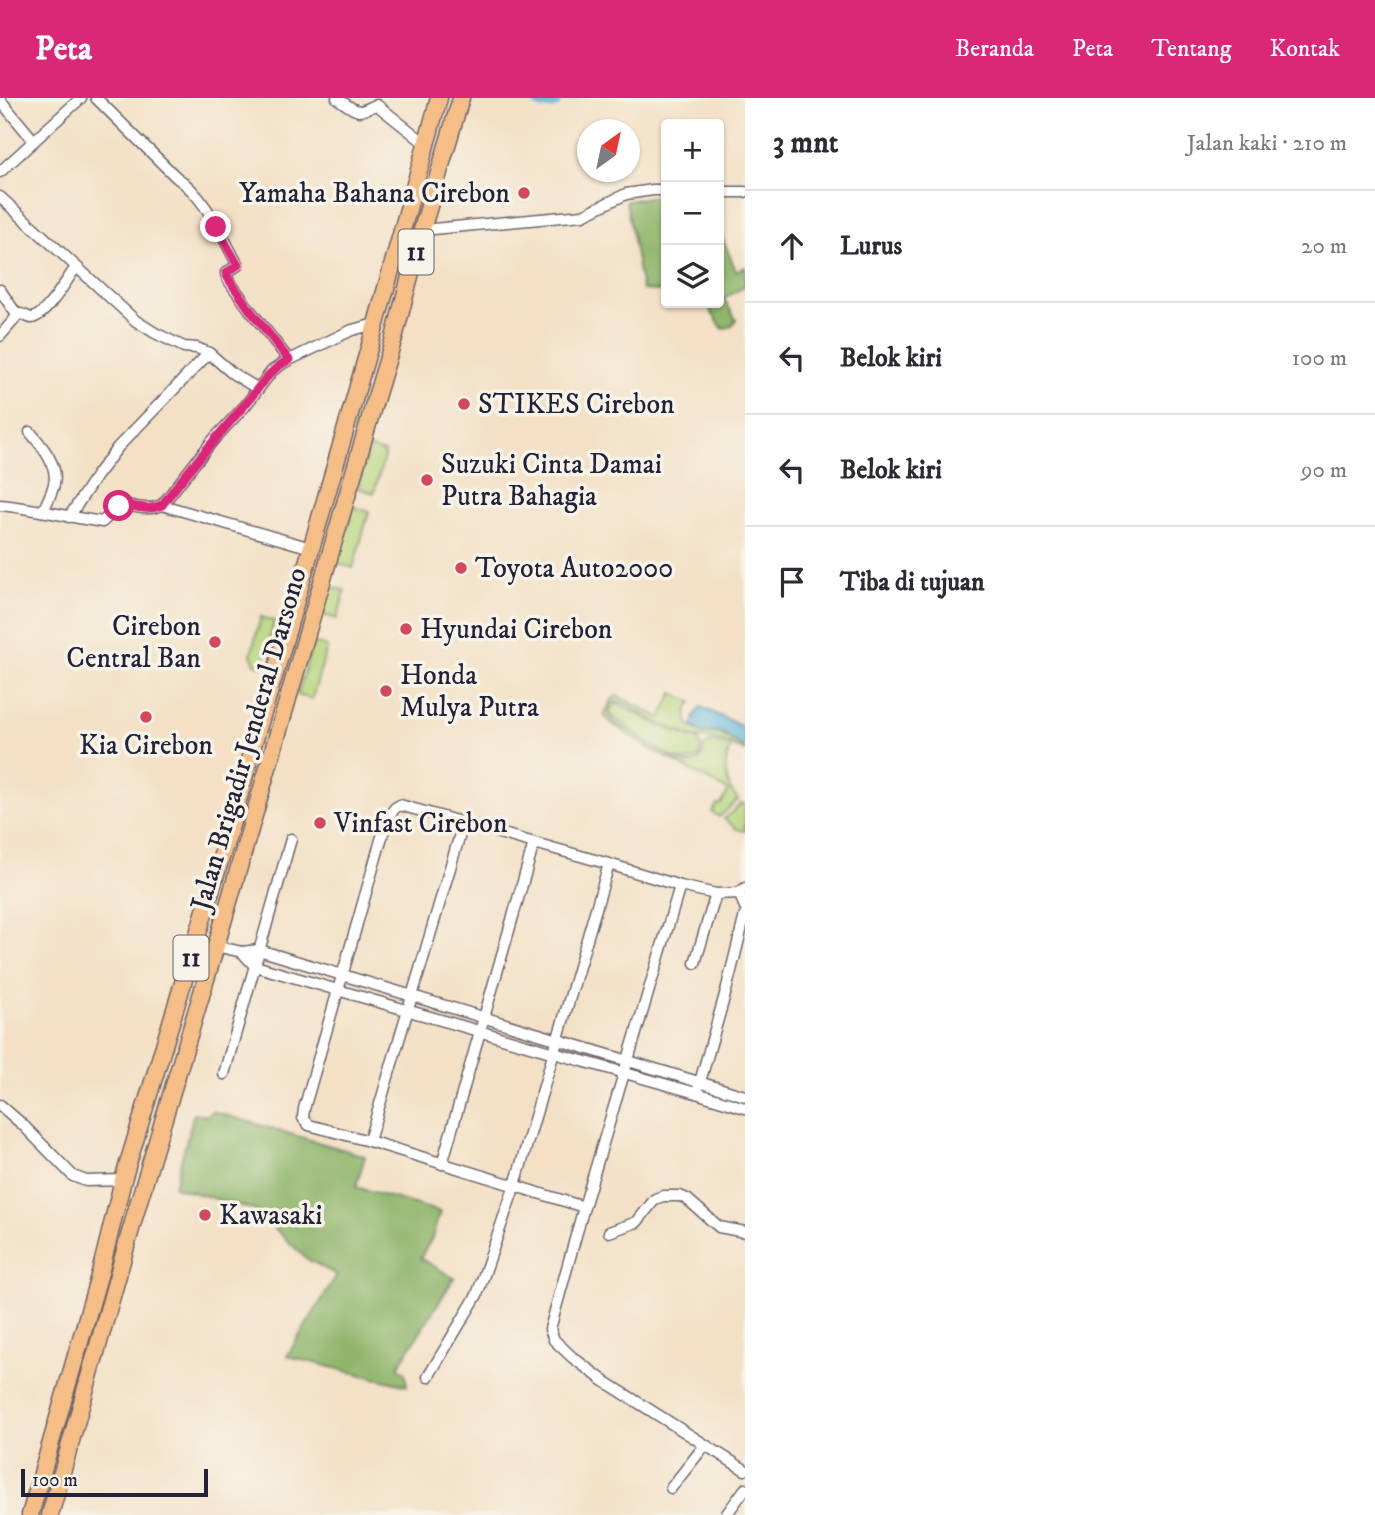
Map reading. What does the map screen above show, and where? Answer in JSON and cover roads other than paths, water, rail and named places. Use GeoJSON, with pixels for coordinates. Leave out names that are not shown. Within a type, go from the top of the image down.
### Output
{"type":"FeatureCollection","features":[{"type":"Feature","properties":{"kind":"highway","name":"Jalan Brigadir Jenderal Darsono"},"geometry":{"type":"LineString","coordinates":[[30,1515],[101,1269],[123,1180],[235,812],[439,100]]}},
{"type":"Feature","properties":{"kind":"highway","name":"Jalan Brigadir Jenderal Darsono"},"geometry":{"type":"LineString","coordinates":[[50,1515],[139,1201],[394,338],[459,102]]}},
{"type":"Feature","properties":{"kind":"highway"},"geometry":{"type":"LineString","coordinates":[[356,391],[375,398]]}},
{"type":"Feature","properties":{"kind":"highway"},"geometry":{"type":"LineString","coordinates":[[64,1396],[82,1401]]}},
{"type":"Feature","properties":{"kind":"street"},"geometry":{"type":"LineString","coordinates":[[0,172],[81,98]]}},
{"type":"Feature","properties":{"kind":"street"},"geometry":{"type":"LineString","coordinates":[[96,98],[200,200],[238,265],[226,273],[228,278],[289,360]]}},
{"type":"Feature","properties":{"kind":"street"},"geometry":{"type":"LineString","coordinates":[[337,98],[361,111],[377,105],[426,144]]}},
{"type":"Feature","properties":{"kind":"street"},"geometry":{"type":"LineString","coordinates":[[0,100],[33,141]]}},
{"type":"Feature","properties":{"kind":"street"},"geometry":{"type":"LineString","coordinates":[[0,154],[8,163]]}},
{"type":"Feature","properties":{"kind":"street"},"geometry":{"type":"LineString","coordinates":[[422,230],[583,215],[626,194],[661,190]]}},
{"type":"Feature","properties":{"kind":"street"},"geometry":{"type":"LineString","coordinates":[[724,192],[745,192]]}},
{"type":"Feature","properties":{"kind":"street"},"geometry":{"type":"LineString","coordinates":[[0,197],[124,312],[149,330],[184,347],[209,353],[232,373],[258,390]]}},
{"type":"Feature","properties":{"kind":"street"},"geometry":{"type":"LineString","coordinates":[[0,336],[17,315],[23,314],[30,318],[43,312],[76,267]]}},
{"type":"Feature","properties":{"kind":"street"},"geometry":{"type":"LineString","coordinates":[[0,290],[17,315]]}},
{"type":"Feature","properties":{"kind":"street"},"geometry":{"type":"LineString","coordinates":[[0,505],[102,522],[122,504],[152,509],[162,505],[272,371],[352,330],[376,324]]}},
{"type":"Feature","properties":{"kind":"street"},"geometry":{"type":"LineString","coordinates":[[69,517],[118,447],[209,353]]}},
{"type":"Feature","properties":{"kind":"street"},"geometry":{"type":"LineString","coordinates":[[30,432],[47,455],[55,475],[43,511]]}},
{"type":"Feature","properties":{"kind":"street"},"geometry":{"type":"LineString","coordinates":[[162,505],[311,548]]}},
{"type":"Feature","properties":{"kind":"street"},"geometry":{"type":"LineString","coordinates":[[584,1207],[309,1125],[303,1118],[387,818],[400,805],[609,864],[680,887],[716,894],[742,890],[745,907]]}},
{"type":"Feature","properties":{"kind":"street"},"geometry":{"type":"LineString","coordinates":[[369,1141],[463,824]]}},
{"type":"Feature","properties":{"kind":"street"},"geometry":{"type":"LineString","coordinates":[[224,1074],[291,839]]}},
{"type":"Feature","properties":{"kind":"street"},"geometry":{"type":"LineString","coordinates":[[442,1164],[534,843]]}},
{"type":"Feature","properties":{"kind":"street"},"geometry":{"type":"LineString","coordinates":[[429,1377],[477,1295],[515,1185],[609,864]]}},
{"type":"Feature","properties":{"kind":"street"},"geometry":{"type":"LineString","coordinates":[[680,887],[550,1329],[554,1340],[604,1381],[745,1470]]}},
{"type":"Feature","properties":{"kind":"street"},"geometry":{"type":"LineString","coordinates":[[695,963],[716,894]]}},
{"type":"Feature","properties":{"kind":"street"},"geometry":{"type":"LineString","coordinates":[[698,1088],[745,915]]}},
{"type":"Feature","properties":{"kind":"street"},"geometry":{"type":"LineString","coordinates":[[216,946],[242,952],[259,950],[629,1061],[745,1108]]}},
{"type":"Feature","properties":{"kind":"street"},"geometry":{"type":"LineString","coordinates":[[242,952],[255,966],[554,1053],[625,1073],[745,1096]]}},
{"type":"Feature","properties":{"kind":"street"},"geometry":{"type":"LineString","coordinates":[[0,1105],[73,1176],[86,1181],[123,1180]]}},
{"type":"Feature","properties":{"kind":"street"},"geometry":{"type":"LineString","coordinates":[[609,1232],[637,1222],[655,1199],[663,1196],[680,1196],[687,1199],[719,1227],[745,1232]]}},
{"type":"Feature","properties":{"kind":"street"},"geometry":{"type":"LineString","coordinates":[[671,1488],[705,1445]]}},
{"type":"Feature","properties":{"kind":"street"},"geometry":{"type":"LineString","coordinates":[[726,1515],[745,1489]]}},
{"type":"Feature","properties":{"kind":"water"},"geometry":{"type":"Polygon","coordinates":[[[701,707],[745,728],[745,747],[720,732],[703,732],[696,729],[693,725],[695,716],[701,707]]]}},
{"type":"Feature","properties":{"kind":"waterway"},"geometry":{"type":"LineString","coordinates":[[543,98],[551,98]]}},
{"type":"Feature","properties":{"kind":"place","name":"Yamaha Bahana Cirebon"},"geometry":{"type":"Point","coordinates":[524,193]}},
{"type":"Feature","properties":{"kind":"place","name":"STIKES Cirebon"},"geometry":{"type":"Point","coordinates":[464,404]}},
{"type":"Feature","properties":{"kind":"place","name":"Suzuki Cinta Damai Putra Bahagia"},"geometry":{"type":"Point","coordinates":[427,480]}},
{"type":"Feature","properties":{"kind":"place","name":"Toyota Auto2000"},"geometry":{"type":"Point","coordinates":[461,568]}},
{"type":"Feature","properties":{"kind":"place","name":"Hyundai Cirebon"},"geometry":{"type":"Point","coordinates":[406,629]}},
{"type":"Feature","properties":{"kind":"place","name":"Cirebon Central Ban"},"geometry":{"type":"Point","coordinates":[215,642]}},
{"type":"Feature","properties":{"kind":"place","name":"Honda Mulya Putra"},"geometry":{"type":"Point","coordinates":[386,691]}},
{"type":"Feature","properties":{"kind":"place","name":"Kia Cirebon"},"geometry":{"type":"Point","coordinates":[146,717]}},
{"type":"Feature","properties":{"kind":"place","name":"Vinfast Cirebon"},"geometry":{"type":"Point","coordinates":[320,823]}},
{"type":"Feature","properties":{"kind":"place","name":"Kawasaki"},"geometry":{"type":"Point","coordinates":[205,1215]}}]}
